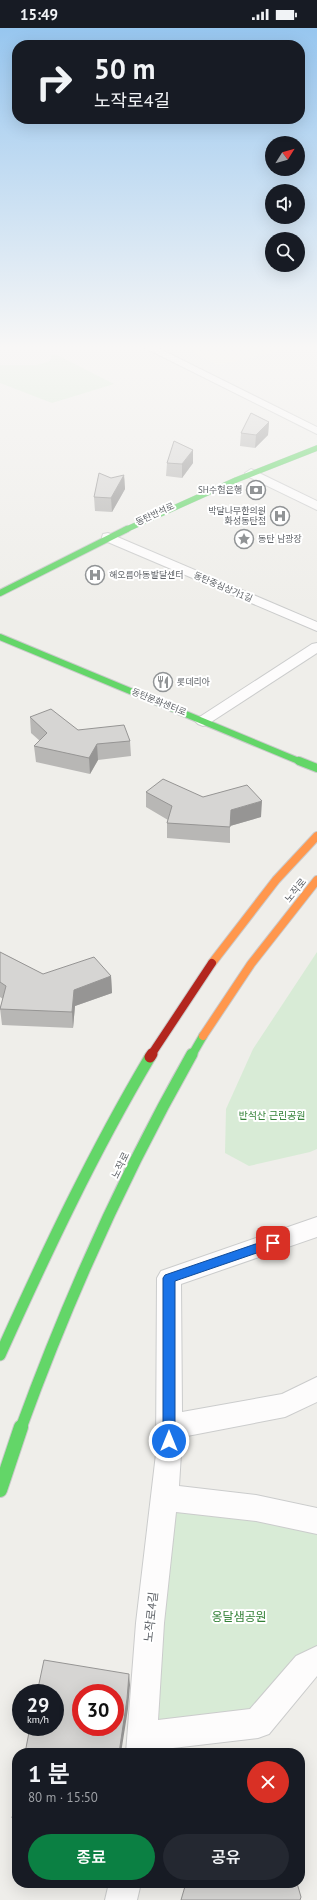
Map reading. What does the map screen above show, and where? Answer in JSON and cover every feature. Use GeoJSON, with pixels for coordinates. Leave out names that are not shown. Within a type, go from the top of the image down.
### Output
{"type":"FeatureCollection","features":[{"type":"Feature","properties":{"kind":"street","name":"동탄반석로"},"geometry":{"type":"LineString","coordinates":[[0,593],[108,537],[182,502],[251,473],[317,448]]}},
{"type":"Feature","properties":{"kind":"street"},"geometry":{"type":"LineString","coordinates":[[251,473],[317,506]]}},
{"type":"Feature","properties":{"kind":"street","name":"동탄중심상가1길"},"geometry":{"type":"LineString","coordinates":[[108,537],[317,627]]}},
{"type":"Feature","properties":{"kind":"street","name":"동탄문화센터로"},"geometry":{"type":"LineString","coordinates":[[0,637],[317,768]]}},
{"type":"Feature","properties":{"kind":"street"},"geometry":{"type":"LineString","coordinates":[[203,720],[317,647]]}},
{"type":"Feature","properties":{"kind":"street","name":"노작로"},"geometry":{"type":"LineString","coordinates":[[0,1355],[47,1249],[95,1154],[160,1042],[224,948],[282,874],[316,839]]}},
{"type":"Feature","properties":{"kind":"street","name":"노작로"},"geometry":{"type":"LineString","coordinates":[[0,1490],[37,1386],[81,1276],[139,1151],[172,1089],[231,993],[317,880]]}},
{"type":"Feature","properties":{"kind":"street","name":"노작로4길"},"geometry":{"type":"LineString","coordinates":[[317,1227],[169,1278],[169,1454],[150,1623],[141,1745],[258,1723],[306,1666],[317,1661]]}},
{"type":"Feature","properties":{"kind":"street"},"geometry":{"type":"LineString","coordinates":[[169,1427],[285,1405],[317,1389]]}},
{"type":"Feature","properties":{"kind":"street"},"geometry":{"type":"LineString","coordinates":[[165,1498],[256,1508],[317,1522]]}},
{"type":"Feature","properties":{"kind":"street"},"geometry":{"type":"LineString","coordinates":[[120,1900],[124,1888]]}},
{"type":"Feature","properties":{"kind":"green space","name":"반석산 근린공원"},"geometry":{"type":"Polygon","coordinates":[[[317,952],[317,1149],[310,1152],[249,1166],[225,1153],[226,1109],[253,1049],[317,952]]]}},
{"type":"Feature","properties":{"kind":"green space","name":"옹달샘공원"},"geometry":{"type":"Polygon","coordinates":[[[171,1502],[317,1525],[317,1656],[260,1716],[150,1728],[171,1502]]]}},
{"type":"Feature","properties":{"kind":"building"},"geometry":{"type":"Polygon","coordinates":[[[244,433],[258,433],[256,435],[244,433]]]}},
{"type":"Feature","properties":{"kind":"building"},"geometry":{"type":"Polygon","coordinates":[[[174,441],[193,450],[182,464],[167,463],[174,441]]]}},
{"type":"Feature","properties":{"kind":"building"},"geometry":{"type":"Polygon","coordinates":[[[99,473],[111,478],[124,475],[111,498],[94,497],[99,473]]]}},
{"type":"Feature","properties":{"kind":"building"},"geometry":{"type":"Polygon","coordinates":[[[51,709],[78,730],[124,725],[130,741],[97,744],[89,758],[34,746],[47,733],[30,717],[51,709]]]}},
{"type":"Feature","properties":{"kind":"building"},"geometry":{"type":"Polygon","coordinates":[[[163,779],[203,797],[247,785],[262,801],[231,810],[230,827],[167,823],[172,806],[146,792],[163,779]]]}},
{"type":"Feature","properties":{"kind":"building"},"geometry":{"type":"Polygon","coordinates":[[[0,952],[43,974],[94,957],[111,976],[74,990],[72,1012],[0,1009],[6,986],[0,982],[0,952]]]}},
{"type":"Feature","properties":{"kind":"building"},"geometry":{"type":"Polygon","coordinates":[[[44,1660],[129,1674],[124,1719],[124,1684],[72,1684],[72,1736],[122,1736],[120,1748],[26,1748],[28,1736],[64,1736],[64,1684],[39,1684],[44,1660]]]}},
{"type":"Feature","properties":{"kind":"building"},"geometry":{"type":"Polygon","coordinates":[[[185,1888],[298,1888],[301,1897],[300,1900],[181,1900],[185,1888]]]}},
{"type":"Feature","properties":{"kind":"traffic: fast"},"geometry":{"type":"LineString","coordinates":[[0,593],[38,572],[156,515],[236,480],[317,448]]}},
{"type":"Feature","properties":{"kind":"traffic: fast"},"geometry":{"type":"LineString","coordinates":[[0,637],[317,768]]}},
{"type":"Feature","properties":{"kind":"traffic: fast"},"geometry":{"type":"LineString","coordinates":[[0,1490],[41,1372],[89,1257],[115,1200],[143,1145],[203,1036]]}},
{"type":"Feature","properties":{"kind":"traffic: fast"},"geometry":{"type":"LineString","coordinates":[[0,1355],[36,1273],[80,1183],[150,1057]]}},
{"type":"Feature","properties":{"kind":"traffic: slow"},"geometry":{"type":"LineString","coordinates":[[212,963],[276,880],[317,836]]}},
{"type":"Feature","properties":{"kind":"traffic: slow"},"geometry":{"type":"LineString","coordinates":[[203,1036],[251,964],[317,880]]}},
{"type":"Feature","properties":{"kind":"traffic: jam"},"geometry":{"type":"LineString","coordinates":[[150,1057],[212,963]]}},
{"type":"Feature","properties":{"kind":"place","name":"SH수협은행"},"geometry":{"type":"Point","coordinates":[256,490]}},
{"type":"Feature","properties":{"kind":"place","name":"박달나무한의원 화성동탄점"},"geometry":{"type":"Point","coordinates":[280,516]}},
{"type":"Feature","properties":{"kind":"place","name":"동탄 남광장"},"geometry":{"type":"Point","coordinates":[244,539]}},
{"type":"Feature","properties":{"kind":"place","name":"해오름아동발달센터"},"geometry":{"type":"Point","coordinates":[95,575]}},
{"type":"Feature","properties":{"kind":"place","name":"롯데리아"},"geometry":{"type":"Point","coordinates":[163,682]}},
{"type":"Feature","properties":{"kind":"route"},"geometry":{"type":"LineString","coordinates":[[169,1441],[169,1278],[273,1243]]}}]}
